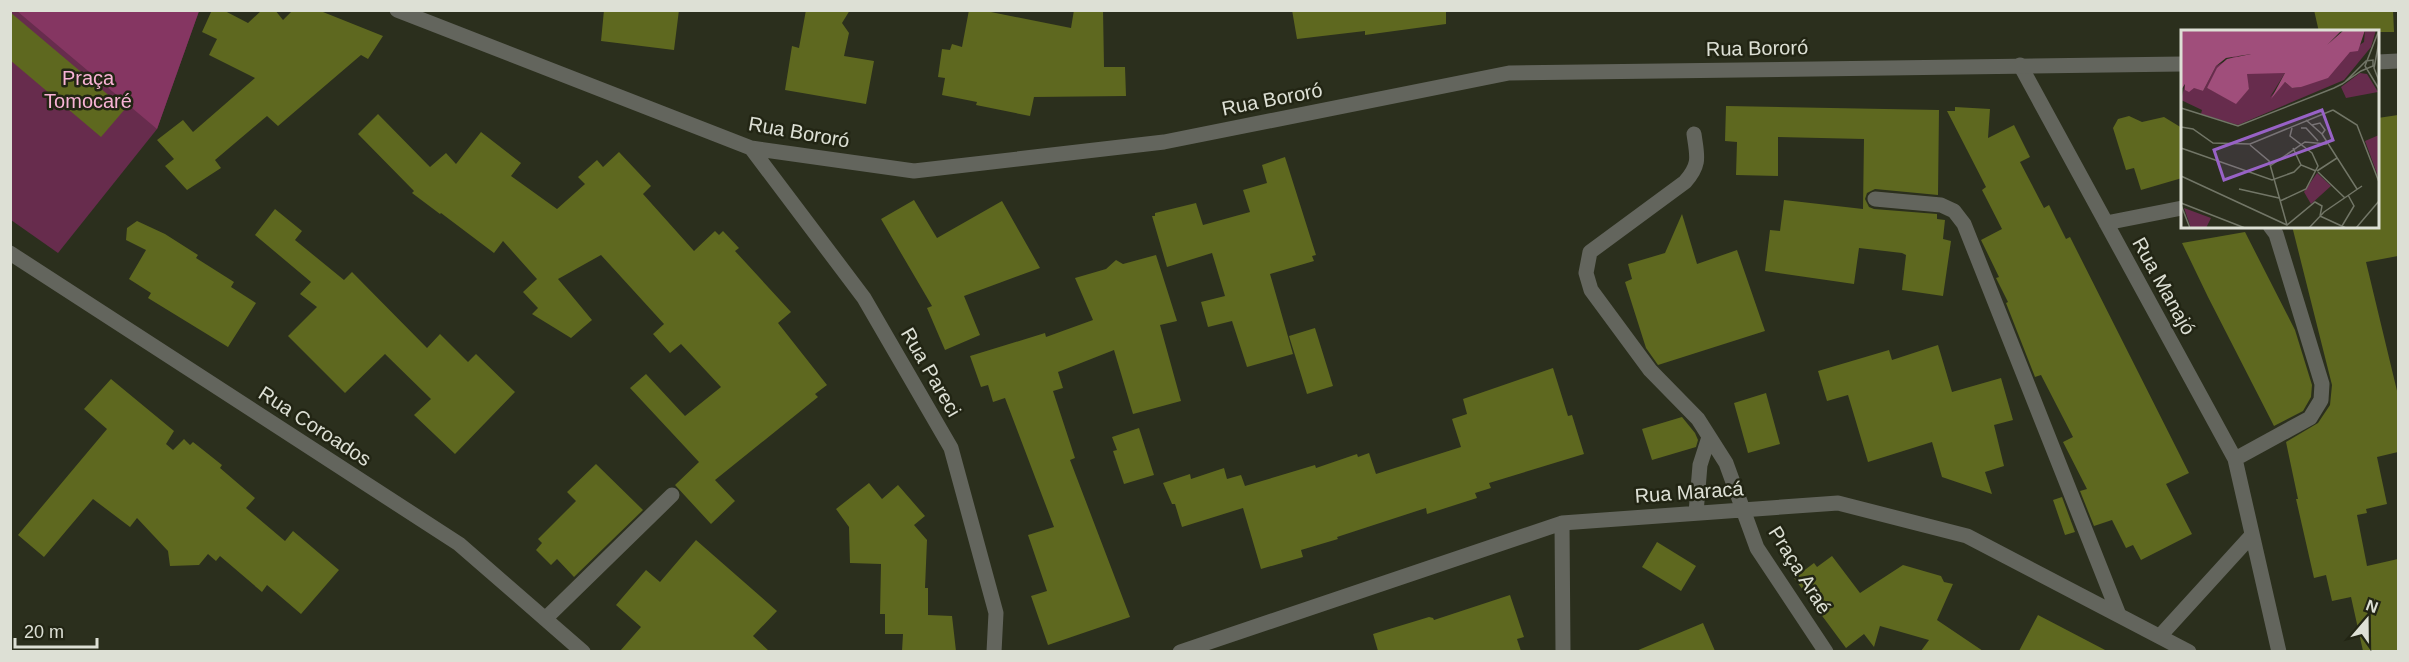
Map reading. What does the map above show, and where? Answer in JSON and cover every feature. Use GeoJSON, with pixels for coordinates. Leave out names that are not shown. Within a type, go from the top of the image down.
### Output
{"type":"FeatureCollection","features":[{"type":"Feature","properties":{"kind":"street","name":"Rua Bororó"},"geometry":{"type":"LineString","coordinates":[[397,10],[751,148],[914,171],[1164,142],[1509,73],[2181,64]]}},
{"type":"Feature","properties":{"kind":"street"},"geometry":{"type":"LineString","coordinates":[[2379,62],[2398,61]]}},
{"type":"Feature","properties":{"kind":"street","name":"Rua Manajó"},"geometry":{"type":"LineString","coordinates":[[2020,65],[2235,459],[2279,651]]}},
{"type":"Feature","properties":{"kind":"street","name":"Praça Araé"},"geometry":{"type":"LineString","coordinates":[[1694,134],[1698,162],[1694,173],[1590,252],[1586,273],[1591,290],[1650,370],[1698,419],[1726,463],[1757,548],[1826,651]]}},
{"type":"Feature","properties":{"kind":"street","name":"Rua Pareci"},"geometry":{"type":"LineString","coordinates":[[751,148],[864,298],[951,448],[996,613],[994,651]]}},
{"type":"Feature","properties":{"kind":"street"},"geometry":{"type":"LineString","coordinates":[[1875,199],[1941,205],[1954,211],[1964,224],[2119,615]]}},
{"type":"Feature","properties":{"kind":"street"},"geometry":{"type":"LineString","coordinates":[[2106,223],[2181,208]]}},
{"type":"Feature","properties":{"kind":"street"},"geometry":{"type":"LineString","coordinates":[[2235,459],[2310,418],[2321,400],[2322,384],[2276,234],[2272,228]]}},
{"type":"Feature","properties":{"kind":"street","name":"Rua Coroados"},"geometry":{"type":"LineString","coordinates":[[10,253],[459,544],[583,651]]}},
{"type":"Feature","properties":{"kind":"street"},"geometry":{"type":"LineString","coordinates":[[1696,513],[1700,465],[1709,437]]}},
{"type":"Feature","properties":{"kind":"street"},"geometry":{"type":"LineString","coordinates":[[545,619],[672,495]]}},
{"type":"Feature","properties":{"kind":"street","name":"Rua Maracá"},"geometry":{"type":"LineString","coordinates":[[1180,651],[1563,523],[1838,502],[1967,536],[2189,651]]}},
{"type":"Feature","properties":{"kind":"street"},"geometry":{"type":"LineString","coordinates":[[1563,523],[1563,651]]}},
{"type":"Feature","properties":{"kind":"street"},"geometry":{"type":"LineString","coordinates":[[2160,636],[2252,535]]}},
{"type":"Feature","properties":{"kind":"green space","name":"Praça Tomocaré"},"geometry":{"type":"Polygon","coordinates":[[[11,11],[199,11],[157,129],[58,253],[11,220],[11,11]]]}},
{"type":"Feature","properties":{"kind":"shaded area"},"geometry":{"type":"Polygon","coordinates":[[[17,11],[199,11],[157,129],[17,11]]]}},
{"type":"Feature","properties":{"kind":"building"},"geometry":{"type":"Polygon","coordinates":[[[212,10],[223,10],[248,23],[262,10],[275,10],[283,20],[293,10],[318,10],[383,36],[368,59],[361,55],[278,126],[267,116],[215,160],[221,168],[187,190],[165,166],[174,159],[157,140],[183,120],[193,132],[255,78],[209,55],[217,39],[202,32],[212,10]]]}},
{"type":"Feature","properties":{"kind":"building"},"geometry":{"type":"Polygon","coordinates":[[[604,10],[679,10],[674,50],[601,41],[604,10]]]}},
{"type":"Feature","properties":{"kind":"building"},"geometry":{"type":"Polygon","coordinates":[[[806,10],[850,10],[842,23],[849,33],[844,56],[874,61],[866,104],[785,90],[792,46],[799,48],[806,10]]]}},
{"type":"Feature","properties":{"kind":"building"},"geometry":{"type":"Polygon","coordinates":[[[969,10],[981,10],[1071,28],[1074,10],[1103,10],[1104,67],[1125,67],[1126,96],[1034,97],[1030,116],[976,105],[977,102],[942,95],[945,78],[938,77],[942,49],[950,50],[952,44],[962,47],[969,10]]]}},
{"type":"Feature","properties":{"kind":"building"},"geometry":{"type":"Polygon","coordinates":[[[1292,10],[1446,10],[1446,24],[1365,35],[1365,31],[1297,39],[1292,10]]]}},
{"type":"Feature","properties":{"kind":"building"},"geometry":{"type":"Polygon","coordinates":[[[2314,10],[2393,10],[2394,32],[2319,30],[2314,10]]]}},
{"type":"Feature","properties":{"kind":"building"},"geometry":{"type":"Polygon","coordinates":[[[10,12],[125,109],[101,137],[10,60],[10,12]]]}},
{"type":"Feature","properties":{"kind":"building"},"geometry":{"type":"Polygon","coordinates":[[[1726,106],[1939,110],[1938,195],[1875,189],[1867,193],[1865,199],[1869,207],[1874,209],[1937,214],[1937,219],[1945,220],[1943,239],[1951,241],[1943,296],[1902,290],[1906,255],[1902,253],[1859,248],[1854,284],[1765,271],[1770,230],[1780,231],[1784,200],[1863,209],[1864,139],[1778,137],[1778,176],[1736,175],[1737,142],[1725,141],[1726,106]]]}},
{"type":"Feature","properties":{"kind":"building"},"geometry":{"type":"Polygon","coordinates":[[[1955,107],[1990,109],[1988,138],[2014,125],[2030,157],[2020,162],[2044,208],[2049,205],[2066,239],[2070,237],[2189,473],[2166,484],[2192,534],[2141,560],[2133,545],[2126,548],[2112,520],[2094,526],[2080,491],[2087,489],[2063,442],[2073,437],[2041,375],[2035,377],[2006,303],[2008,302],[1996,278],[1999,277],[1981,240],[2002,229],[1982,190],[1986,187],[1947,111],[1955,111],[1955,107]]]}},
{"type":"Feature","properties":{"kind":"building"},"geometry":{"type":"Polygon","coordinates":[[[378,114],[430,167],[446,153],[456,164],[481,132],[521,163],[511,176],[557,209],[585,184],[578,177],[597,160],[603,167],[619,152],[651,186],[643,194],[694,251],[715,231],[719,235],[723,231],[739,248],[735,251],[791,312],[778,323],[827,385],[815,394],[818,397],[715,480],[735,501],[711,524],[675,485],[699,462],[630,388],[646,374],[685,416],[721,387],[681,344],[670,353],[653,334],[664,324],[601,255],[558,279],[592,320],[571,338],[532,314],[538,308],[523,292],[537,279],[503,241],[494,253],[440,214],[412,193],[414,191],[358,134],[378,114]]]}},
{"type":"Feature","properties":{"kind":"building"},"geometry":{"type":"Polygon","coordinates":[[[2398,115],[2398,256],[2366,262],[2398,395],[2398,452],[2377,457],[2387,504],[2366,509],[2367,513],[2357,515],[2367,566],[2398,559],[2398,651],[2363,651],[2351,597],[2332,601],[2326,575],[2314,578],[2286,442],[2318,423],[2330,405],[2332,385],[2293,228],[2379,228],[2379,118],[2398,115]]]}},
{"type":"Feature","properties":{"kind":"building"},"geometry":{"type":"Polygon","coordinates":[[[2129,116],[2142,122],[2164,117],[2181,127],[2181,178],[2141,190],[2134,168],[2126,170],[2113,128],[2118,119],[2129,116]]]}},
{"type":"Feature","properties":{"kind":"building"},"geometry":{"type":"Polygon","coordinates":[[[1285,157],[1316,255],[1312,256],[1314,261],[1270,274],[1293,354],[1247,367],[1232,321],[1208,327],[1201,302],[1225,296],[1212,253],[1167,267],[1152,216],[1155,216],[1155,213],[1196,203],[1203,225],[1250,212],[1243,190],[1267,183],[1262,165],[1285,157]]]}},
{"type":"Feature","properties":{"kind":"building"},"geometry":{"type":"Polygon","coordinates":[[[914,200],[937,238],[1002,201],[1040,268],[964,296],[980,335],[945,350],[927,308],[932,306],[881,219],[914,200]]]}},
{"type":"Feature","properties":{"kind":"building"},"geometry":{"type":"Polygon","coordinates":[[[275,209],[302,231],[295,240],[344,280],[352,272],[427,348],[440,334],[468,362],[476,354],[515,392],[455,454],[414,415],[431,399],[385,354],[345,393],[288,336],[317,307],[300,294],[311,282],[255,235],[275,209]]]}},
{"type":"Feature","properties":{"kind":"building"},"geometry":{"type":"Polygon","coordinates":[[[1682,214],[1697,264],[1737,250],[1765,331],[1658,365],[1646,348],[1625,282],[1632,279],[1628,264],[1665,253],[1682,214]]]}},
{"type":"Feature","properties":{"kind":"building"},"geometry":{"type":"Polygon","coordinates":[[[137,221],[165,234],[198,255],[196,258],[234,282],[231,287],[256,303],[228,347],[148,298],[151,293],[129,279],[146,250],[126,240],[127,228],[137,221]]]}},
{"type":"Feature","properties":{"kind":"building"},"geometry":{"type":"Polygon","coordinates":[[[2245,232],[2295,330],[2312,385],[2311,397],[2303,411],[2274,426],[2182,243],[2245,232]]]}},
{"type":"Feature","properties":{"kind":"building"},"geometry":{"type":"Polygon","coordinates":[[[1156,255],[1177,321],[1160,325],[1181,401],[1133,414],[1114,350],[1058,372],[1063,388],[1053,391],[1075,458],[1070,460],[1130,617],[1048,645],[1031,596],[1047,591],[1028,535],[1054,527],[1005,398],[993,402],[988,385],[981,387],[970,356],[1045,333],[1046,337],[1093,320],[1075,278],[1106,269],[1116,260],[1123,264],[1156,255]]]}},
{"type":"Feature","properties":{"kind":"building"},"geometry":{"type":"Polygon","coordinates":[[[1315,328],[1333,386],[1307,394],[1289,336],[1315,328]]]}},
{"type":"Feature","properties":{"kind":"building"},"geometry":{"type":"Polygon","coordinates":[[[1938,345],[1952,392],[2001,378],[2013,420],[1994,425],[2004,466],[1985,472],[1992,494],[1942,477],[1932,442],[1868,462],[1848,395],[1827,401],[1818,371],[1889,350],[1892,360],[1938,345]]]}},
{"type":"Feature","properties":{"kind":"building"},"geometry":{"type":"Polygon","coordinates":[[[1553,368],[1568,416],[1572,415],[1584,454],[1489,483],[1491,488],[1475,493],[1477,498],[1427,514],[1426,508],[1301,550],[1303,557],[1261,569],[1243,508],[1182,527],[1175,504],[1172,504],[1163,483],[1190,474],[1191,479],[1224,468],[1227,479],[1241,475],[1245,486],[1315,465],[1316,468],[1357,454],[1358,457],[1369,453],[1376,474],[1461,447],[1452,419],[1467,414],[1463,399],[1553,368]]]}},
{"type":"Feature","properties":{"kind":"building"},"geometry":{"type":"Polygon","coordinates":[[[111,379],[174,431],[166,444],[173,450],[184,439],[190,445],[193,442],[222,465],[220,468],[255,498],[246,508],[285,541],[293,531],[339,570],[301,614],[267,585],[262,592],[220,556],[216,561],[208,554],[199,565],[170,566],[168,551],[137,518],[130,527],[93,499],[44,557],[18,535],[107,429],[84,409],[111,379]]]}},
{"type":"Feature","properties":{"kind":"building"},"geometry":{"type":"Polygon","coordinates":[[[1766,393],[1780,444],[1748,453],[1734,403],[1766,393]]]}},
{"type":"Feature","properties":{"kind":"building"},"geometry":{"type":"Polygon","coordinates":[[[1682,417],[1695,433],[1698,440],[1696,447],[1652,460],[1642,429],[1682,417]]]}},
{"type":"Feature","properties":{"kind":"building"},"geometry":{"type":"Polygon","coordinates":[[[1139,428],[1154,475],[1124,484],[1113,451],[1117,450],[1112,437],[1139,428]]]}},
{"type":"Feature","properties":{"kind":"building"},"geometry":{"type":"Polygon","coordinates":[[[596,464],[643,510],[574,577],[557,559],[551,565],[536,550],[542,543],[538,539],[576,501],[567,492],[596,464]]]}},
{"type":"Feature","properties":{"kind":"building"},"geometry":{"type":"Polygon","coordinates":[[[869,483],[882,499],[898,485],[925,516],[914,525],[927,540],[925,588],[928,588],[928,615],[952,616],[956,651],[902,651],[903,634],[885,634],[885,614],[880,614],[881,564],[850,563],[849,527],[836,509],[869,483]]]}},
{"type":"Feature","properties":{"kind":"building"},"geometry":{"type":"Polygon","coordinates":[[[2062,497],[2075,532],[2065,535],[2053,500],[2062,497]]]}},
{"type":"Feature","properties":{"kind":"building"},"geometry":{"type":"Polygon","coordinates":[[[696,540],[777,611],[753,636],[769,651],[620,651],[641,627],[616,605],[646,570],[660,582],[696,540]]]}},
{"type":"Feature","properties":{"kind":"building"},"geometry":{"type":"Polygon","coordinates":[[[1657,542],[1696,566],[1681,591],[1642,567],[1657,542]]]}},
{"type":"Feature","properties":{"kind":"building"},"geometry":{"type":"Polygon","coordinates":[[[1832,556],[1860,593],[1903,565],[1941,576],[1944,582],[1953,584],[1937,620],[1983,651],[1921,651],[1929,640],[1880,626],[1874,647],[1864,634],[1846,648],[1794,578],[1814,563],[1817,567],[1832,556]]]}},
{"type":"Feature","properties":{"kind":"building"},"geometry":{"type":"Polygon","coordinates":[[[1510,595],[1524,637],[1517,639],[1521,651],[1378,651],[1373,634],[1429,617],[1434,620],[1510,595]]]}},
{"type":"Feature","properties":{"kind":"building"},"geometry":{"type":"Polygon","coordinates":[[[2038,615],[2107,651],[2019,651],[2038,615]]]}},
{"type":"Feature","properties":{"kind":"building"},"geometry":{"type":"Polygon","coordinates":[[[1703,623],[1715,651],[1636,651],[1703,623]]]}}]}
